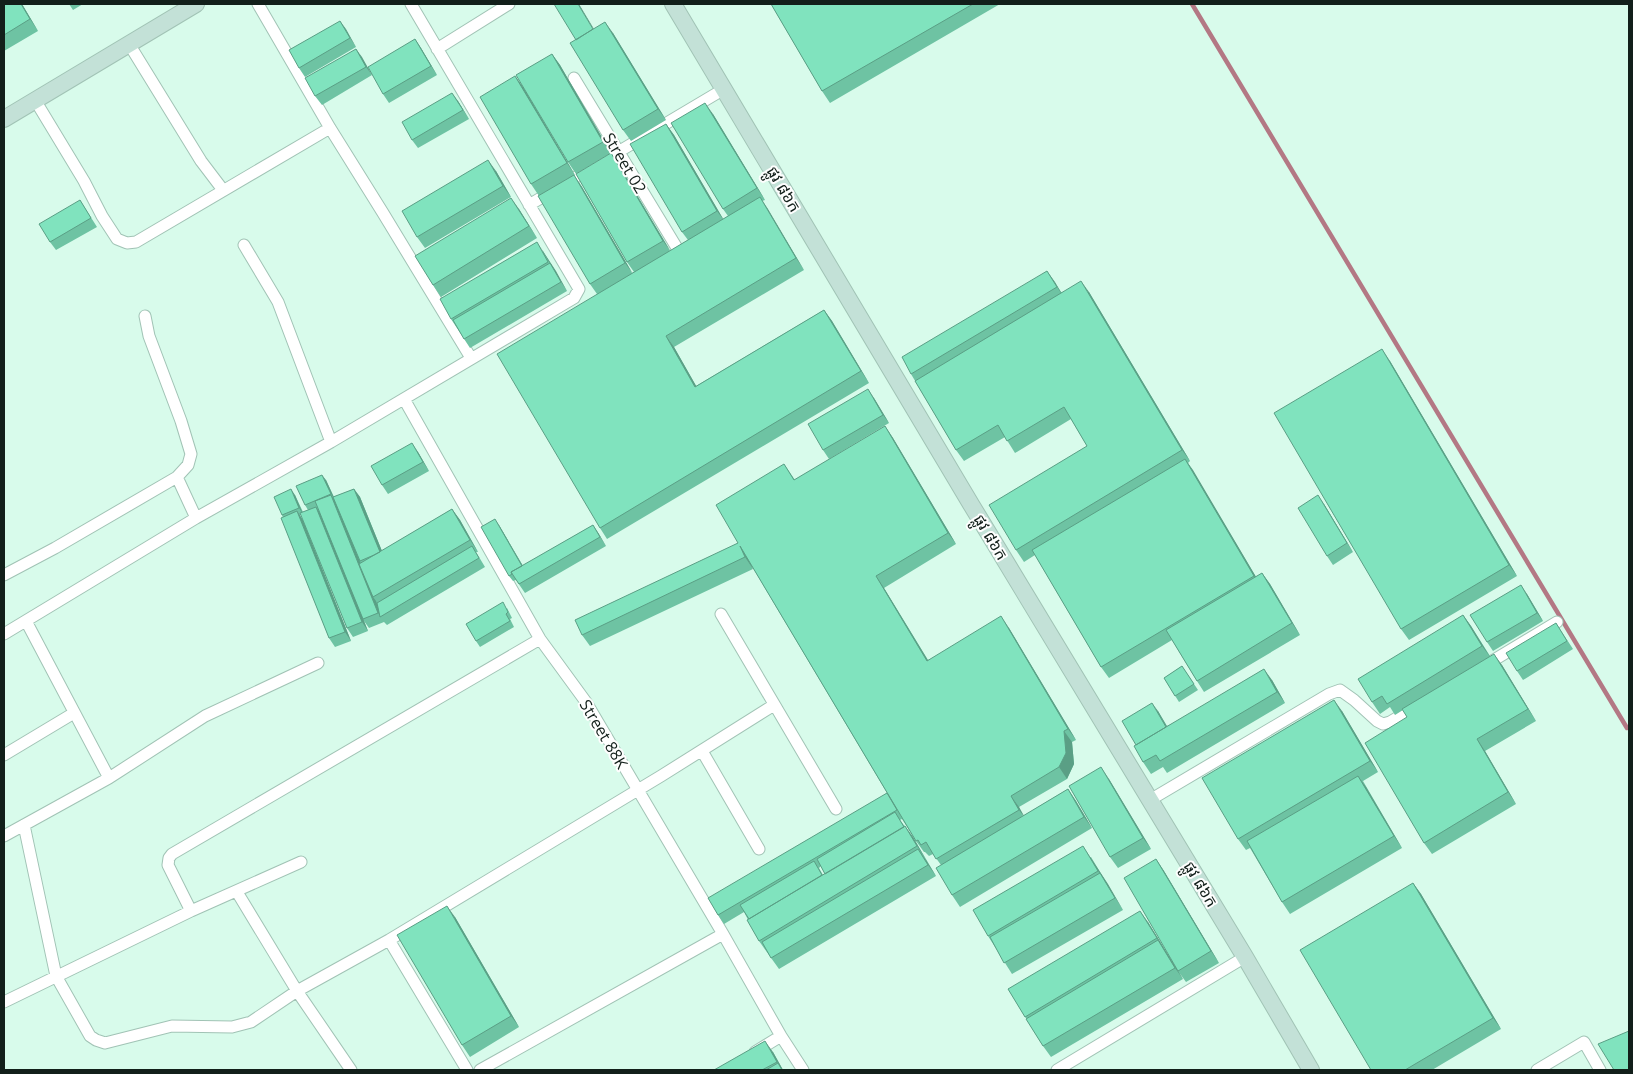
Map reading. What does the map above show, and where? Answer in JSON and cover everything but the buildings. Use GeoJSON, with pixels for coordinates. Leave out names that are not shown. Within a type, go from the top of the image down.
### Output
{"type":"FeatureCollection","features":[{"type":"Feature","properties":{"kind":"street"},"geometry":{"type":"LineString","coordinates":[[4,118],[196,4]]}},
{"type":"Feature","properties":{"kind":"street"},"geometry":{"type":"LineString","coordinates":[[258,4],[330,128],[417,259],[442,301],[471,358]]}},
{"type":"Feature","properties":{"kind":"street"},"geometry":{"type":"LineString","coordinates":[[4,634],[196,518],[331,442],[574,298],[579,289],[545,241],[411,4]]}},
{"type":"Feature","properties":{"kind":"street"},"geometry":{"type":"LineString","coordinates":[[438,49],[510,4]]}},
{"type":"Feature","properties":{"kind":"street","name":"ផ្លូវ ៨៦ក"},"geometry":{"type":"LineString","coordinates":[[673,4],[1311,1070]]}},
{"type":"Feature","properties":{"kind":"street"},"geometry":{"type":"LineString","coordinates":[[129,44],[201,161],[223,190]]}},
{"type":"Feature","properties":{"kind":"street","name":"Street 02"},"geometry":{"type":"LineString","coordinates":[[574,78],[677,248]]}},
{"type":"Feature","properties":{"kind":"street"},"geometry":{"type":"LineString","coordinates":[[523,200],[618,151],[724,90]]}},
{"type":"Feature","properties":{"kind":"street"},"geometry":{"type":"LineString","coordinates":[[35,100],[84,181],[102,216],[117,239],[127,243],[136,242],[330,128]]}},
{"type":"Feature","properties":{"kind":"street"},"geometry":{"type":"LineString","coordinates":[[244,245],[278,302],[331,442]]}},
{"type":"Feature","properties":{"kind":"street"},"geometry":{"type":"LineString","coordinates":[[4,575],[55,548],[177,477],[188,465],[191,454],[181,421],[151,344],[145,316]]}},
{"type":"Feature","properties":{"kind":"street","name":"Street 88K"},"geometry":{"type":"LineString","coordinates":[[404,398],[540,639],[586,702],[781,1036],[803,1070]]}},
{"type":"Feature","properties":{"kind":"street"},"geometry":{"type":"LineString","coordinates":[[177,477],[196,518]]}},
{"type":"Feature","properties":{"kind":"street"},"geometry":{"type":"LineString","coordinates":[[721,614],[836,809]]}},
{"type":"Feature","properties":{"kind":"street"},"geometry":{"type":"LineString","coordinates":[[26,621],[109,778]]}},
{"type":"Feature","properties":{"kind":"street"},"geometry":{"type":"LineString","coordinates":[[1473,672],[1557,622]]}},
{"type":"Feature","properties":{"kind":"street"},"geometry":{"type":"LineString","coordinates":[[191,911],[168,865],[172,854],[540,639]]}},
{"type":"Feature","properties":{"kind":"street"},"geometry":{"type":"LineString","coordinates":[[4,836],[109,778],[205,716],[318,663]]}},
{"type":"Feature","properties":{"kind":"street"},"geometry":{"type":"LineString","coordinates":[[1150,800],[1329,694],[1340,690],[1383,724],[1390,722],[1423,702]]}},
{"type":"Feature","properties":{"kind":"street"},"geometry":{"type":"LineString","coordinates":[[24,825],[56,976],[90,1036],[105,1043],[172,1026],[232,1027],[251,1022],[297,991],[388,940],[702,751],[774,705]]}},
{"type":"Feature","properties":{"kind":"street"},"geometry":{"type":"LineString","coordinates":[[4,755],[74,713]]}},
{"type":"Feature","properties":{"kind":"street"},"geometry":{"type":"LineString","coordinates":[[702,751],[760,849]]}},
{"type":"Feature","properties":{"kind":"street"},"geometry":{"type":"LineString","coordinates":[[4,1002],[191,911],[301,862]]}},
{"type":"Feature","properties":{"kind":"street"},"geometry":{"type":"LineString","coordinates":[[237,892],[297,991],[351,1070]]}},
{"type":"Feature","properties":{"kind":"street"},"geometry":{"type":"LineString","coordinates":[[480,1070],[723,934]]}},
{"type":"Feature","properties":{"kind":"street"},"geometry":{"type":"LineString","coordinates":[[388,940],[467,1070]]}},
{"type":"Feature","properties":{"kind":"street"},"geometry":{"type":"LineString","coordinates":[[1057,1070],[1245,958]]}},
{"type":"Feature","properties":{"kind":"street"},"geometry":{"type":"LineString","coordinates":[[748,1056],[781,1036]]}},
{"type":"Feature","properties":{"kind":"street"},"geometry":{"type":"LineString","coordinates":[[1537,1070],[1584,1042],[1600,1070]]}},
{"type":"Feature","properties":{"kind":"waterway"},"geometry":{"type":"LineString","coordinates":[[1192,4],[1627,728]]}}]}
